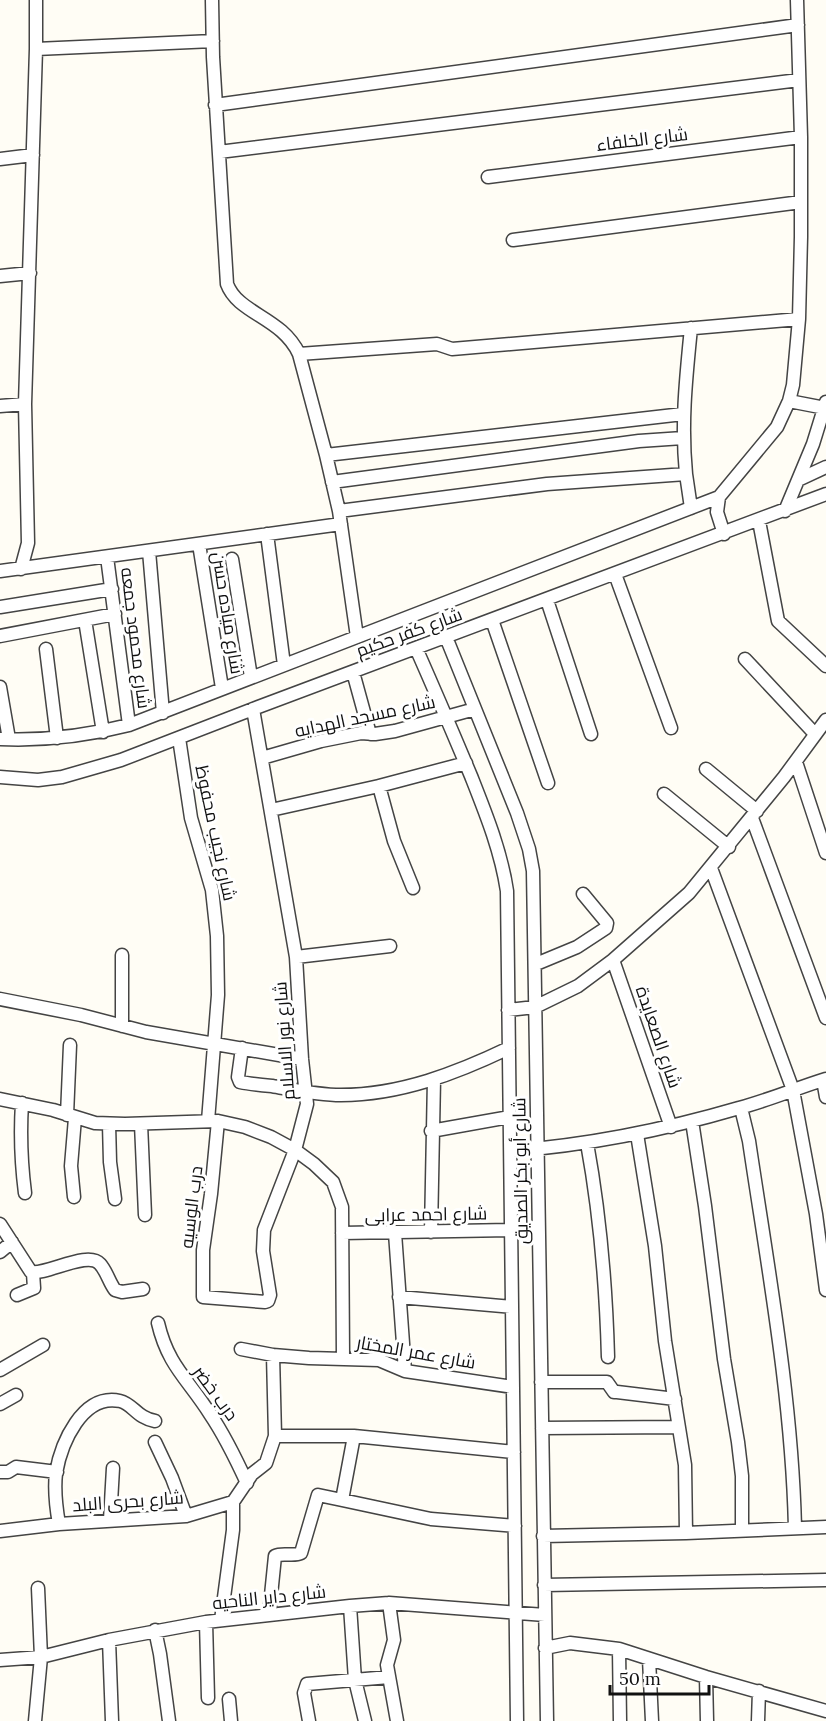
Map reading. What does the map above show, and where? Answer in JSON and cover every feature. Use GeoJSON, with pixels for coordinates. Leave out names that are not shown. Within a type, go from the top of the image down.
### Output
{"type":"FeatureCollection","features":[{"type":"Feature","properties":{"kind":"street"},"geometry":{"type":"LineString","coordinates":[[21,569],[28,543],[25,404],[36,0]]}},
{"type":"Feature","properties":{"kind":"street"},"geometry":{"type":"LineString","coordinates":[[212,0],[215,105],[227,284],[237,301],[283,331],[295,344],[299,354],[340,518],[357,637]]}},
{"type":"Feature","properties":{"kind":"street"},"geometry":{"type":"LineString","coordinates":[[724,534],[717,512],[719,497],[777,427],[789,401],[793,385],[799,319],[801,202],[797,0]]}},
{"type":"Feature","properties":{"kind":"street"},"geometry":{"type":"LineString","coordinates":[[215,105],[798,25]]}},
{"type":"Feature","properties":{"kind":"street"},"geometry":{"type":"LineString","coordinates":[[36,49],[213,41]]}},
{"type":"Feature","properties":{"kind":"street"},"geometry":{"type":"LineString","coordinates":[[219,152],[799,80]]}},
{"type":"Feature","properties":{"kind":"street","name":"شارع الخلفاء"},"geometry":{"type":"LineString","coordinates":[[488,177],[801,137]]}},
{"type":"Feature","properties":{"kind":"street"},"geometry":{"type":"LineString","coordinates":[[0,159],[33,155]]}},
{"type":"Feature","properties":{"kind":"street"},"geometry":{"type":"LineString","coordinates":[[513,240],[801,202]]}},
{"type":"Feature","properties":{"kind":"street"},"geometry":{"type":"LineString","coordinates":[[0,276],[30,273]]}},
{"type":"Feature","properties":{"kind":"street"},"geometry":{"type":"LineString","coordinates":[[299,354],[437,344],[452,349],[799,319]]}},
{"type":"Feature","properties":{"kind":"street"},"geometry":{"type":"LineString","coordinates":[[691,328],[682,438],[691,508]]}},
{"type":"Feature","properties":{"kind":"street"},"geometry":{"type":"LineString","coordinates":[[785,511],[825,405],[789,401]]}},
{"type":"Feature","properties":{"kind":"street"},"geometry":{"type":"LineString","coordinates":[[0,406],[25,404]]}},
{"type":"Feature","properties":{"kind":"street"},"geometry":{"type":"LineString","coordinates":[[326,455],[683,414]]}},
{"type":"Feature","properties":{"kind":"street"},"geometry":{"type":"LineString","coordinates":[[332,482],[639,441],[682,438]]}},
{"type":"Feature","properties":{"kind":"street"},"geometry":{"type":"LineString","coordinates":[[798,480],[826,467]]}},
{"type":"Feature","properties":{"kind":"street"},"geometry":{"type":"LineString","coordinates":[[0,571],[267,534],[340,518],[547,484],[686,474]]}},
{"type":"Feature","properties":{"kind":"street","name":"شارع كفر حكيم"},"geometry":{"type":"LineString","coordinates":[[0,777],[38,780],[75,774],[121,760],[826,494]]}},
{"type":"Feature","properties":{"kind":"street","name":"شارع كفر حكيم"},"geometry":{"type":"LineString","coordinates":[[4,739],[57,738],[103,732],[129,725],[719,497]]}},
{"type":"Feature","properties":{"kind":"street"},"geometry":{"type":"LineString","coordinates":[[759,520],[780,625],[826,666]]}},
{"type":"Feature","properties":{"kind":"street"},"geometry":{"type":"LineString","coordinates":[[267,534],[284,665]]}},
{"type":"Feature","properties":{"kind":"street","name":"شارع مياده حسن"},"geometry":{"type":"LineString","coordinates":[[199,544],[222,688]]}},
{"type":"Feature","properties":{"kind":"street"},"geometry":{"type":"LineString","coordinates":[[149,551],[163,713]]}},
{"type":"Feature","properties":{"kind":"street","name":"شارع محمود جمعه"},"geometry":{"type":"LineString","coordinates":[[107,557],[129,725]]}},
{"type":"Feature","properties":{"kind":"street"},"geometry":{"type":"LineString","coordinates":[[232,559],[251,677]]}},
{"type":"Feature","properties":{"kind":"street"},"geometry":{"type":"LineString","coordinates":[[615,574],[671,728]]}},
{"type":"Feature","properties":{"kind":"street"},"geometry":{"type":"LineString","coordinates":[[0,607],[112,589]]}},
{"type":"Feature","properties":{"kind":"street"},"geometry":{"type":"LineString","coordinates":[[547,600],[591,734]]}},
{"type":"Feature","properties":{"kind":"street"},"geometry":{"type":"LineString","coordinates":[[0,636],[115,614]]}},
{"type":"Feature","properties":{"kind":"street"},"geometry":{"type":"LineString","coordinates":[[85,620],[103,732]]}},
{"type":"Feature","properties":{"kind":"street"},"geometry":{"type":"LineString","coordinates":[[492,620],[548,783]]}},
{"type":"Feature","properties":{"kind":"street","name":"شارع أبو بكر الصديق"},"geometry":{"type":"LineString","coordinates":[[446,637],[517,813],[529,849],[533,871],[547,1721]]}},
{"type":"Feature","properties":{"kind":"street","name":"شارع أبو بكر الصديق"},"geometry":{"type":"LineString","coordinates":[[416,648],[487,815],[505,875],[507,891],[517,1721]]}},
{"type":"Feature","properties":{"kind":"street"},"geometry":{"type":"LineString","coordinates":[[46,649],[57,738]]}},
{"type":"Feature","properties":{"kind":"street"},"geometry":{"type":"LineString","coordinates":[[745,659],[815,734]]}},
{"type":"Feature","properties":{"kind":"street"},"geometry":{"type":"LineString","coordinates":[[353,672],[370,734]]}},
{"type":"Feature","properties":{"kind":"street"},"geometry":{"type":"LineString","coordinates":[[0,687],[4,739]]}},
{"type":"Feature","properties":{"kind":"street","name":"شارع نور الاسلام"},"geometry":{"type":"LineString","coordinates":[[203,1296],[261,1302],[268,1301],[270,1298],[263,1251],[264,1230],[295,1150],[307,1111],[296,957],[253,709]]}},
{"type":"Feature","properties":{"kind":"street","name":"شارع مسجد الهدايه"},"geometry":{"type":"LineString","coordinates":[[262,758],[321,741],[361,733],[395,731],[475,709]]}},
{"type":"Feature","properties":{"kind":"street"},"geometry":{"type":"LineString","coordinates":[[508,1010],[536,1007],[578,986],[613,960],[689,893],[729,847],[826,720]]}},
{"type":"Feature","properties":{"kind":"street","name":"شارع نجيب محفوظ"},"geometry":{"type":"LineString","coordinates":[[179,738],[191,818],[213,896],[218,973],[213,1044],[213,1121]]}},
{"type":"Feature","properties":{"kind":"street"},"geometry":{"type":"LineString","coordinates":[[796,762],[826,853]]}},
{"type":"Feature","properties":{"kind":"street"},"geometry":{"type":"LineString","coordinates":[[271,810],[379,786],[466,763]]}},
{"type":"Feature","properties":{"kind":"street"},"geometry":{"type":"LineString","coordinates":[[706,769],[755,814],[826,1018]]}},
{"type":"Feature","properties":{"kind":"street"},"geometry":{"type":"LineString","coordinates":[[379,786],[394,841],[413,888]]}},
{"type":"Feature","properties":{"kind":"street"},"geometry":{"type":"LineString","coordinates":[[664,794],[729,847]]}},
{"type":"Feature","properties":{"kind":"street"},"geometry":{"type":"LineString","coordinates":[[711,868],[793,1090],[813,1192],[826,1290]]}},
{"type":"Feature","properties":{"kind":"street"},"geometry":{"type":"LineString","coordinates":[[536,964],[577,946],[606,928],[607,923],[583,894]]}},
{"type":"Feature","properties":{"kind":"street"},"geometry":{"type":"LineString","coordinates":[[296,957],[390,946]]}},
{"type":"Feature","properties":{"kind":"street"},"geometry":{"type":"LineString","coordinates":[[122,955],[122,1026]]}},
{"type":"Feature","properties":{"kind":"street","name":"شارع الصعايدة"},"geometry":{"type":"LineString","coordinates":[[613,960],[670,1127]]}},
{"type":"Feature","properties":{"kind":"street"},"geometry":{"type":"LineString","coordinates":[[0,999],[81,1015],[122,1026],[302,1059]]}},
{"type":"Feature","properties":{"kind":"street"},"geometry":{"type":"LineString","coordinates":[[70,1045],[71,1158],[74,1197]]}},
{"type":"Feature","properties":{"kind":"street"},"geometry":{"type":"LineString","coordinates":[[242,1048],[238,1077],[240,1082],[342,1095],[384,1091],[434,1079],[479,1063],[509,1048]]}},
{"type":"Feature","properties":{"kind":"street"},"geometry":{"type":"LineString","coordinates":[[431,1232],[431,1131],[434,1079]]}},
{"type":"Feature","properties":{"kind":"street"},"geometry":{"type":"LineString","coordinates":[[511,1150],[587,1143],[670,1127],[741,1108],[824,1079],[826,1097]]}},
{"type":"Feature","properties":{"kind":"street"},"geometry":{"type":"LineString","coordinates":[[0,1099],[109,1124],[213,1121],[245,1127],[271,1137],[315,1164],[333,1182],[342,1207],[343,1358]]}},
{"type":"Feature","properties":{"kind":"street"},"geometry":{"type":"LineString","coordinates":[[22,1103],[20,1133],[25,1193]]}},
{"type":"Feature","properties":{"kind":"street"},"geometry":{"type":"LineString","coordinates":[[741,1108],[749,1141],[787,1401],[794,1474],[795,1528]]}},
{"type":"Feature","properties":{"kind":"street"},"geometry":{"type":"LineString","coordinates":[[431,1131],[510,1117]]}},
{"type":"Feature","properties":{"kind":"street","name":"درب الوسيه"},"geometry":{"type":"LineString","coordinates":[[203,1296],[203,1250],[212,1194],[213,1121]]}},
{"type":"Feature","properties":{"kind":"street"},"geometry":{"type":"LineString","coordinates":[[692,1121],[724,1359],[738,1442],[742,1476],[742,1530]]}},
{"type":"Feature","properties":{"kind":"street"},"geometry":{"type":"LineString","coordinates":[[109,1124],[110,1162],[115,1199]]}},
{"type":"Feature","properties":{"kind":"street"},"geometry":{"type":"LineString","coordinates":[[141,1124],[145,1215]]}},
{"type":"Feature","properties":{"kind":"street"},"geometry":{"type":"LineString","coordinates":[[637,1134],[656,1246],[665,1341],[687,1483],[686,1533]]}},
{"type":"Feature","properties":{"kind":"street"},"geometry":{"type":"LineString","coordinates":[[587,1143],[599,1211],[608,1357]]}},
{"type":"Feature","properties":{"kind":"street"},"geometry":{"type":"LineString","coordinates":[[0,1224],[31,1270],[34,1288],[17,1295]]}},
{"type":"Feature","properties":{"kind":"street","name":"شارع احمد عرابى"},"geometry":{"type":"LineString","coordinates":[[342,1233],[512,1230]]}},
{"type":"Feature","properties":{"kind":"street"},"geometry":{"type":"LineString","coordinates":[[395,1233],[405,1371]]}},
{"type":"Feature","properties":{"kind":"street"},"geometry":{"type":"LineString","coordinates":[[0,1252],[12,1242]]}},
{"type":"Feature","properties":{"kind":"street"},"geometry":{"type":"LineString","coordinates":[[31,1270],[94,1260],[100,1264],[112,1287],[118,1291],[143,1289]]}},
{"type":"Feature","properties":{"kind":"street"},"geometry":{"type":"LineString","coordinates":[[399,1297],[512,1307]]}},
{"type":"Feature","properties":{"kind":"street","name":"درب خضر"},"geometry":{"type":"LineString","coordinates":[[158,1323],[174,1366],[224,1435],[247,1483]]}},
{"type":"Feature","properties":{"kind":"street"},"geometry":{"type":"LineString","coordinates":[[0,1370],[43,1345]]}},
{"type":"Feature","properties":{"kind":"street","name":"شارع عمر المختار"},"geometry":{"type":"LineString","coordinates":[[241,1349],[309,1358],[379,1360],[405,1371],[513,1387]]}},
{"type":"Feature","properties":{"kind":"street"},"geometry":{"type":"LineString","coordinates":[[221,1620],[233,1530],[233,1502],[252,1474],[266,1463],[275,1436],[273,1355]]}},
{"type":"Feature","properties":{"kind":"street"},"geometry":{"type":"LineString","coordinates":[[541,1382],[607,1382],[617,1392],[675,1399]]}},
{"type":"Feature","properties":{"kind":"street"},"geometry":{"type":"LineString","coordinates":[[0,1404],[16,1395]]}},
{"type":"Feature","properties":{"kind":"street"},"geometry":{"type":"LineString","coordinates":[[59,1524],[55,1491],[59,1459],[70,1434],[84,1412],[106,1401],[119,1401],[128,1404],[142,1417],[155,1421]]}},
{"type":"Feature","properties":{"kind":"street"},"geometry":{"type":"LineString","coordinates":[[542,1428],[678,1426]]}},
{"type":"Feature","properties":{"kind":"street"},"geometry":{"type":"LineString","coordinates":[[275,1436],[354,1436],[514,1452]]}},
{"type":"Feature","properties":{"kind":"street"},"geometry":{"type":"LineString","coordinates":[[342,1500],[354,1436]]}},
{"type":"Feature","properties":{"kind":"street"},"geometry":{"type":"LineString","coordinates":[[155,1442],[186,1516]]}},
{"type":"Feature","properties":{"kind":"street"},"geometry":{"type":"LineString","coordinates":[[0,1472],[8,1472],[16,1467],[57,1472]]}},
{"type":"Feature","properties":{"kind":"street"},"geometry":{"type":"LineString","coordinates":[[110,1520],[113,1468]]}},
{"type":"Feature","properties":{"kind":"street"},"geometry":{"type":"LineString","coordinates":[[269,1616],[275,1556],[301,1553],[318,1495],[431,1519],[515,1526]]}},
{"type":"Feature","properties":{"kind":"street","name":"شارع بحرى البلد"},"geometry":{"type":"LineString","coordinates":[[0,1529],[186,1516],[233,1502]]}},
{"type":"Feature","properties":{"kind":"street"},"geometry":{"type":"LineString","coordinates":[[543,1536],[826,1527]]}},
{"type":"Feature","properties":{"kind":"street"},"geometry":{"type":"LineString","coordinates":[[544,1585],[826,1580]]}},
{"type":"Feature","properties":{"kind":"street"},"geometry":{"type":"LineString","coordinates":[[35,1721],[41,1657],[38,1588]]}},
{"type":"Feature","properties":{"kind":"street"},"geometry":{"type":"LineString","coordinates":[[389,1603],[394,1640],[387,1665],[396,1721]]}},
{"type":"Feature","properties":{"kind":"street","name":"شارع داير الناحيه"},"geometry":{"type":"LineString","coordinates":[[0,1660],[41,1657],[154,1630],[350,1606],[389,1603],[544,1615]]}},
{"type":"Feature","properties":{"kind":"street"},"geometry":{"type":"LineString","coordinates":[[350,1606],[355,1680],[365,1721]]}},
{"type":"Feature","properties":{"kind":"street"},"geometry":{"type":"LineString","coordinates":[[206,1622],[208,1698]]}},
{"type":"Feature","properties":{"kind":"street"},"geometry":{"type":"LineString","coordinates":[[154,1630],[160,1654],[169,1721]]}},
{"type":"Feature","properties":{"kind":"street"},"geometry":{"type":"LineString","coordinates":[[109,1640],[112,1721]]}},
{"type":"Feature","properties":{"kind":"street"},"geometry":{"type":"LineString","coordinates":[[545,1648],[570,1643],[619,1649],[706,1677],[820,1709],[813,1721]]}},
{"type":"Feature","properties":{"kind":"street"},"geometry":{"type":"LineString","coordinates":[[619,1649],[620,1721]]}},
{"type":"Feature","properties":{"kind":"street"},"geometry":{"type":"LineString","coordinates":[[649,1659],[652,1721]]}},
{"type":"Feature","properties":{"kind":"street"},"geometry":{"type":"LineString","coordinates":[[309,1721],[304,1693],[307,1684],[389,1677]]}},
{"type":"Feature","properties":{"kind":"street"},"geometry":{"type":"LineString","coordinates":[[706,1677],[707,1721]]}},
{"type":"Feature","properties":{"kind":"street"},"geometry":{"type":"LineString","coordinates":[[758,1721],[759,1691]]}},
{"type":"Feature","properties":{"kind":"street"},"geometry":{"type":"LineString","coordinates":[[229,1699],[231,1721]]}}]}
